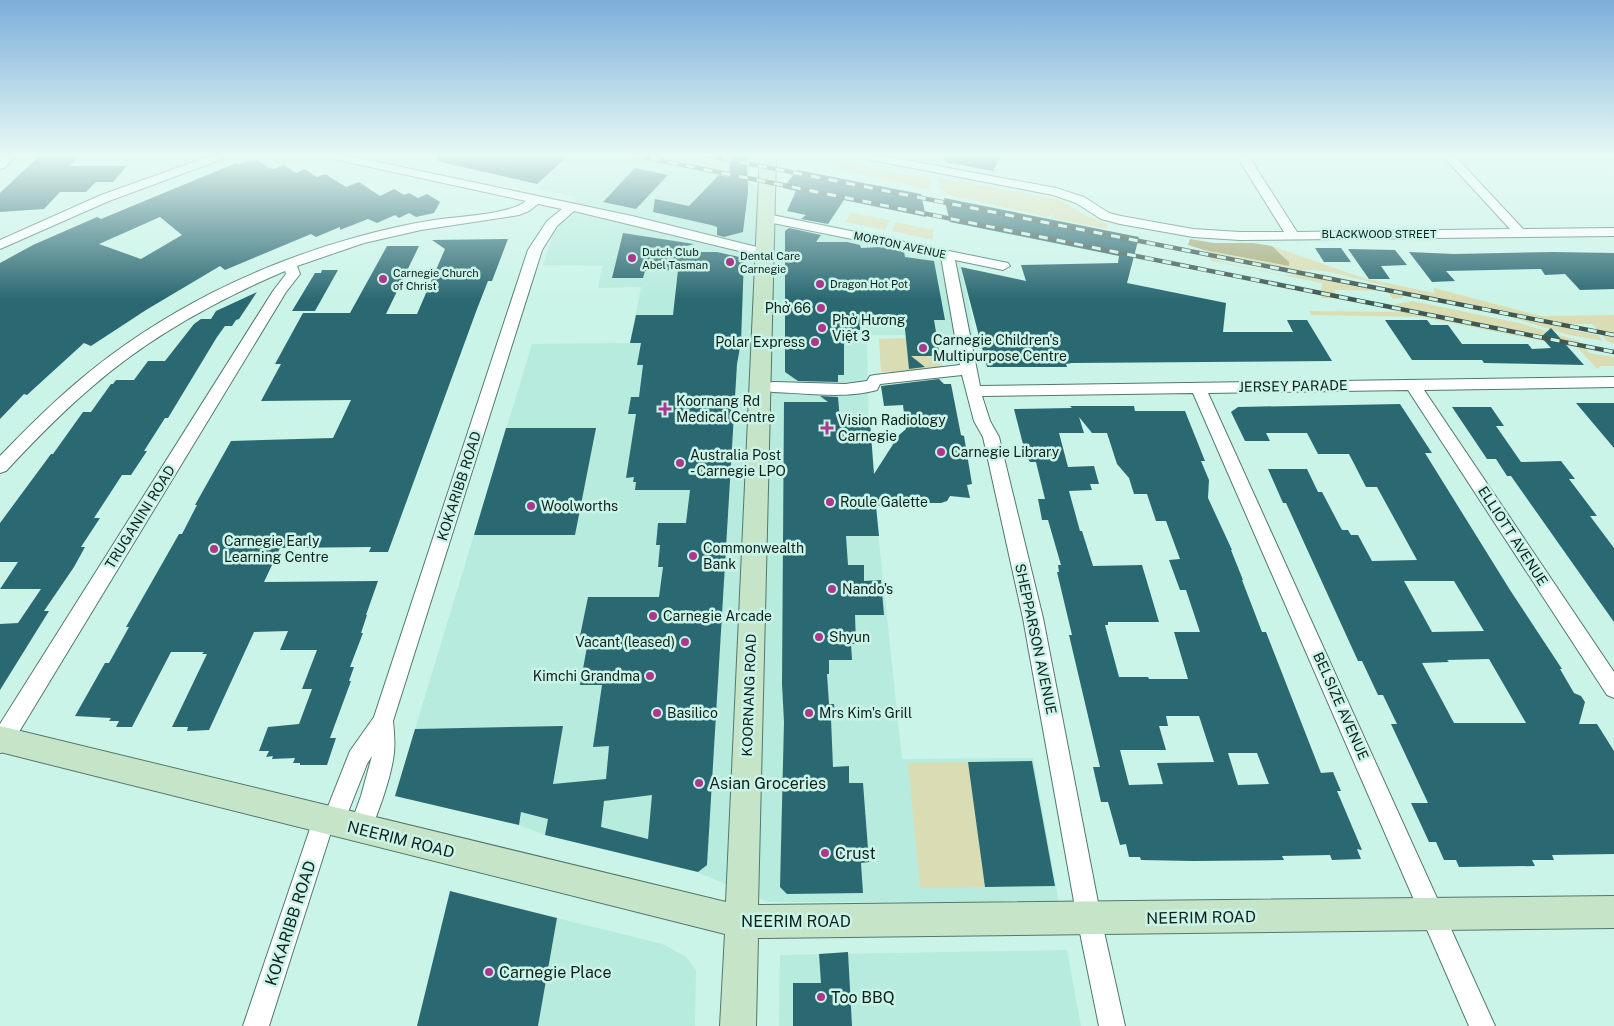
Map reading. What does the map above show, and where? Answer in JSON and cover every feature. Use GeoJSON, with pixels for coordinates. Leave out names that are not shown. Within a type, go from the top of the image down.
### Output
{"type":"FeatureCollection","features":[{"type":"Feature","properties":{"kind":"main road","name":"KOORNANG ROAD"},"geometry":{"type":"LineString","coordinates":[[738,1026],[767,203]]}},
{"type":"Feature","properties":{"kind":"main road","name":"NEERIM ROAD"},"geometry":{"type":"LineString","coordinates":[[1,740],[742,922],[1614,912]]}},
{"type":"Feature","properties":{"kind":"street"},"geometry":{"type":"LineString","coordinates":[[0,245],[94,203]]}},
{"type":"Feature","properties":{"kind":"street"},"geometry":{"type":"LineString","coordinates":[[0,467],[40,423],[116,358],[193,309],[272,272],[316,254],[391,233],[440,223],[505,214],[520,210],[525,203]]}},
{"type":"Feature","properties":{"kind":"street"},"geometry":{"type":"LineString","coordinates":[[554,203],[764,252]]}},
{"type":"Feature","properties":{"kind":"street","name":"BLACKWOOD STREET"},"geometry":{"type":"LineString","coordinates":[[1084,203],[1105,216],[1141,224],[1219,235],[1614,232]]}},
{"type":"Feature","properties":{"kind":"street"},"geometry":{"type":"LineString","coordinates":[[1273,203],[1293,235]]}},
{"type":"Feature","properties":{"kind":"street"},"geometry":{"type":"LineString","coordinates":[[1492,203],[1520,233]]}},
{"type":"Feature","properties":{"kind":"street","name":"KOKARIBB ROAD"},"geometry":{"type":"LineString","coordinates":[[256,1026],[339,823],[372,796],[383,754],[383,721],[535,250],[566,205]]}},
{"type":"Feature","properties":{"kind":"street","name":"MORTON AVENUE"},"geometry":{"type":"LineString","coordinates":[[767,218],[1003,266]]}},
{"type":"Feature","properties":{"kind":"street","name":"SHEPPARSON AVENUE"},"geometry":{"type":"LineString","coordinates":[[947,255],[973,391],[982,421],[991,437],[1033,618],[1112,1026]]}},
{"type":"Feature","properties":{"kind":"street","name":"TRUGANINI ROAD"},"geometry":{"type":"LineString","coordinates":[[1,740],[280,291],[293,274],[290,264]]}},
{"type":"Feature","properties":{"kind":"street"},"geometry":{"type":"LineString","coordinates":[[272,272],[278,280],[280,291]]}},
{"type":"Feature","properties":{"kind":"street"},"geometry":{"type":"LineString","coordinates":[[773,387],[845,389],[872,386],[875,380],[968,369]]}},
{"type":"Feature","properties":{"kind":"street","name":"JERSEY PARADE"},"geometry":{"type":"LineString","coordinates":[[973,391],[1614,382]]}},
{"type":"Feature","properties":{"kind":"street","name":"ELLIOTT AVENUE"},"geometry":{"type":"LineString","coordinates":[[1412,384],[1614,689]]}},
{"type":"Feature","properties":{"kind":"street","name":"BELSIZE AVENUE"},"geometry":{"type":"LineString","coordinates":[[1198,387],[1434,914],[1482,1026]]}},
{"type":"Feature","properties":{"kind":"shaded area"},"geometry":{"type":"Polygon","coordinates":[[[572,203],[767,203],[775,213],[958,252],[972,320],[970,321],[973,335],[867,335],[869,446],[902,759],[1033,758],[1059,903],[768,902],[697,872],[545,835],[519,825],[538,727],[415,729],[532,344],[630,343],[641,287],[598,288],[602,266],[543,265],[556,225],[572,203]]]}},
{"type":"Feature","properties":{"kind":"shaded area"},"geometry":{"type":"Polygon","coordinates":[[[985,203],[1065,203],[1087,216],[1108,224],[1107,229],[1050,218],[1054,216],[1052,215],[1047,217],[985,203]]]}},
{"type":"Feature","properties":{"kind":"shaded area"},"geometry":{"type":"Polygon","coordinates":[[[851,213],[890,220],[885,230],[845,222],[851,213]]]}},
{"type":"Feature","properties":{"kind":"shaded area"},"geometry":{"type":"Polygon","coordinates":[[[896,222],[933,230],[933,240],[892,231],[896,222]]]}},
{"type":"Feature","properties":{"kind":"shaded area"},"geometry":{"type":"Polygon","coordinates":[[[1190,239],[1214,243],[1253,243],[1272,246],[1289,262],[1289,266],[1204,250],[1188,245],[1190,239]]]}},
{"type":"Feature","properties":{"kind":"shaded area"},"geometry":{"type":"Polygon","coordinates":[[[1272,246],[1363,278],[1434,293],[1434,288],[1541,316],[1614,315],[1614,344],[1607,341],[1592,324],[1571,324],[1572,330],[1598,335],[1603,341],[1569,335],[1507,316],[1411,296],[1386,286],[1330,272],[1282,270],[1223,259],[1204,250],[1289,266],[1284,256],[1272,246]]]}},
{"type":"Feature","properties":{"kind":"shaded area"},"geometry":{"type":"Polygon","coordinates":[[[1209,255],[1222,262],[1284,275],[1323,274],[1379,287],[1403,296],[1402,298],[1393,299],[1387,291],[1334,290],[1338,298],[1321,298],[1322,283],[1211,261],[1209,255]]]}},
{"type":"Feature","properties":{"kind":"shaded area"},"geometry":{"type":"Polygon","coordinates":[[[1413,301],[1519,323],[1579,341],[1589,353],[1614,357],[1614,366],[1601,366],[1597,369],[1578,348],[1422,317],[1311,315],[1309,311],[1402,312],[1396,304],[1413,301]]]}},
{"type":"Feature","properties":{"kind":"shaded area"},"geometry":{"type":"Polygon","coordinates":[[[911,338],[940,356],[943,371],[881,372],[879,339],[911,338]]]}},
{"type":"Feature","properties":{"kind":"shaded area"},"geometry":{"type":"Polygon","coordinates":[[[968,762],[985,887],[920,888],[908,763],[968,762]]]}},
{"type":"Feature","properties":{"kind":"shaded area"},"geometry":{"type":"Polygon","coordinates":[[[557,918],[662,944],[685,956],[696,970],[695,1026],[538,1026],[557,918]]]}},
{"type":"Feature","properties":{"kind":"shaded area"},"geometry":{"type":"Polygon","coordinates":[[[1067,950],[1081,1026],[779,1026],[780,955],[1067,950]]]}},
{"type":"Feature","properties":{"kind":"building"},"geometry":{"type":"Polygon","coordinates":[[[0,203],[50,203],[44,209],[0,212],[0,203]]]}},
{"type":"Feature","properties":{"kind":"building"},"geometry":{"type":"Polygon","coordinates":[[[140,203],[440,203],[434,213],[416,217],[409,213],[399,218],[395,215],[377,223],[368,219],[340,230],[340,227],[316,237],[311,234],[225,270],[220,266],[146,310],[91,346],[84,343],[27,395],[24,394],[0,419],[0,263],[33,245],[97,217],[101,219],[140,203]],[[160,217],[99,244],[141,259],[182,235],[160,217]]]}},
{"type":"Feature","properties":{"kind":"building"},"geometry":{"type":"Polygon","coordinates":[[[607,203],[642,203],[636,209],[607,203]]]}},
{"type":"Feature","properties":{"kind":"building"},"geometry":{"type":"Polygon","coordinates":[[[654,203],[674,203],[689,206],[692,203],[747,203],[743,232],[724,237],[717,235],[717,227],[653,212],[654,203]]]}},
{"type":"Feature","properties":{"kind":"building"},"geometry":{"type":"Polygon","coordinates":[[[791,203],[842,203],[828,224],[801,219],[806,215],[787,211],[791,203]]]}},
{"type":"Feature","properties":{"kind":"building"},"geometry":{"type":"Polygon","coordinates":[[[858,203],[923,203],[926,217],[858,203]]]}},
{"type":"Feature","properties":{"kind":"building"},"geometry":{"type":"Polygon","coordinates":[[[945,203],[968,203],[1139,237],[1127,283],[1226,303],[1223,332],[1293,332],[1287,320],[1307,320],[1332,361],[1072,363],[1066,364],[1067,367],[987,367],[961,267],[1026,281],[1021,265],[1118,263],[1119,256],[950,222],[945,203]]]}},
{"type":"Feature","properties":{"kind":"building"},"geometry":{"type":"Polygon","coordinates":[[[789,228],[821,235],[816,242],[847,242],[860,245],[861,248],[881,247],[904,252],[905,257],[934,261],[945,320],[934,320],[940,356],[911,356],[925,367],[909,369],[904,319],[860,320],[860,330],[849,330],[850,339],[844,339],[844,375],[838,375],[838,382],[798,381],[785,372],[785,231],[789,228]]]}},
{"type":"Feature","properties":{"kind":"building"},"geometry":{"type":"Polygon","coordinates":[[[623,233],[694,244],[676,249],[675,252],[717,252],[744,258],[741,342],[737,364],[707,865],[698,872],[545,835],[548,819],[521,812],[519,825],[395,796],[415,729],[563,726],[553,784],[606,779],[609,746],[593,747],[602,685],[580,685],[589,636],[580,636],[588,597],[659,597],[663,567],[658,567],[660,545],[656,545],[658,523],[686,523],[690,490],[635,490],[636,482],[633,482],[634,477],[626,478],[636,414],[628,414],[631,397],[639,397],[643,365],[637,365],[641,343],[630,343],[636,315],[673,315],[678,270],[645,271],[643,278],[612,278],[623,233]],[[652,795],[604,801],[601,827],[648,839],[652,795]]]}},
{"type":"Feature","properties":{"kind":"building"},"geometry":{"type":"Polygon","coordinates":[[[508,239],[492,281],[488,281],[477,309],[388,552],[369,552],[371,547],[280,548],[264,582],[378,581],[366,615],[361,633],[363,633],[350,667],[354,667],[349,681],[351,681],[330,738],[336,738],[327,765],[300,765],[300,763],[293,763],[295,758],[272,759],[273,756],[266,757],[269,751],[259,751],[268,727],[299,724],[312,689],[302,689],[317,650],[280,650],[288,631],[254,632],[209,730],[187,731],[188,727],[172,727],[207,654],[202,654],[204,652],[171,652],[132,727],[116,727],[119,721],[109,721],[111,718],[75,716],[105,663],[109,663],[129,627],[126,627],[179,534],[182,534],[197,505],[195,505],[231,441],[333,438],[351,400],[261,401],[281,364],[275,364],[303,313],[350,313],[387,246],[419,246],[386,314],[417,314],[445,249],[432,240],[508,239]]]}},
{"type":"Feature","properties":{"kind":"building"},"geometry":{"type":"Polygon","coordinates":[[[1315,248],[1341,248],[1351,262],[1324,262],[1315,248]]]}},
{"type":"Feature","properties":{"kind":"building"},"geometry":{"type":"Polygon","coordinates":[[[1348,249],[1395,250],[1407,265],[1381,266],[1390,279],[1369,279],[1348,249]]]}},
{"type":"Feature","properties":{"kind":"building"},"geometry":{"type":"Polygon","coordinates":[[[1409,252],[1454,254],[1614,253],[1614,289],[1580,290],[1565,274],[1545,275],[1541,269],[1446,271],[1455,281],[1432,282],[1409,252]]]}},
{"type":"Feature","properties":{"kind":"building"},"geometry":{"type":"Polygon","coordinates":[[[322,270],[338,270],[315,311],[292,311],[315,273],[321,273],[322,270]]]}},
{"type":"Feature","properties":{"kind":"building"},"geometry":{"type":"Polygon","coordinates":[[[257,292],[239,319],[232,326],[225,326],[217,337],[168,418],[165,418],[144,451],[147,451],[131,475],[122,475],[94,518],[100,518],[81,547],[85,547],[74,567],[44,611],[49,611],[0,690],[0,624],[18,623],[41,589],[0,589],[18,562],[0,562],[0,523],[83,412],[91,412],[111,384],[116,380],[134,380],[148,361],[165,361],[194,324],[201,319],[211,319],[216,311],[257,292]]]}},
{"type":"Feature","properties":{"kind":"building"},"geometry":{"type":"Polygon","coordinates":[[[1385,320],[1427,320],[1431,325],[1448,325],[1462,344],[1528,344],[1532,349],[1551,348],[1541,337],[1551,328],[1584,365],[1484,363],[1482,360],[1412,360],[1385,320]]]}},
{"type":"Feature","properties":{"kind":"building"},"geometry":{"type":"Polygon","coordinates":[[[939,379],[944,384],[951,384],[961,435],[964,436],[972,484],[967,485],[970,498],[950,496],[947,501],[941,503],[924,503],[924,505],[906,502],[906,506],[876,506],[879,536],[846,536],[848,565],[864,565],[864,581],[881,580],[884,615],[855,615],[856,644],[851,644],[852,660],[829,660],[829,674],[827,674],[829,704],[834,704],[835,719],[831,719],[833,767],[849,766],[849,783],[863,783],[869,862],[861,863],[863,893],[787,894],[780,887],[784,722],[782,684],[784,402],[828,402],[820,396],[838,397],[840,421],[870,421],[874,474],[899,435],[906,429],[903,405],[884,406],[881,386],[939,379]]]}},
{"type":"Feature","properties":{"kind":"building"},"geometry":{"type":"Polygon","coordinates":[[[1576,403],[1614,403],[1614,448],[1576,403]]]}},
{"type":"Feature","properties":{"kind":"building"},"geometry":{"type":"Polygon","coordinates":[[[1400,404],[1432,453],[1425,453],[1510,590],[1562,669],[1560,669],[1574,693],[1581,696],[1585,702],[1579,724],[1597,724],[1614,751],[1614,854],[1552,855],[1554,860],[1532,860],[1535,866],[1459,867],[1456,860],[1444,860],[1436,842],[1429,842],[1411,803],[1428,803],[1391,724],[1397,724],[1383,695],[1378,695],[1362,661],[1358,661],[1286,503],[1283,503],[1268,469],[1307,469],[1318,492],[1322,492],[1342,530],[1348,530],[1351,535],[1358,535],[1372,561],[1417,560],[1377,487],[1366,487],[1349,454],[1318,454],[1307,433],[1266,433],[1270,441],[1245,441],[1231,412],[1238,407],[1400,404]],[[1404,581],[1432,632],[1484,631],[1454,581],[1404,581]],[[1489,659],[1447,660],[1449,662],[1422,663],[1454,723],[1526,723],[1489,659]]]}},
{"type":"Feature","properties":{"kind":"building"},"geometry":{"type":"Polygon","coordinates":[[[1070,406],[1134,406],[1135,411],[1185,411],[1205,461],[1201,461],[1209,480],[1208,498],[1232,550],[1262,632],[1266,632],[1321,773],[1333,772],[1341,791],[1337,791],[1362,850],[1357,849],[1361,859],[1332,860],[1330,855],[1282,856],[1284,860],[1141,860],[1140,857],[1129,857],[1126,844],[1120,845],[1108,802],[1101,802],[1093,767],[1100,767],[1069,635],[1072,635],[1057,572],[1059,572],[1058,565],[1061,565],[1048,520],[1042,520],[1038,499],[1045,499],[1036,462],[1030,462],[1026,456],[1014,409],[1072,408],[1070,406]],[[1079,417],[1084,433],[1059,433],[1068,467],[1094,466],[1099,484],[1090,484],[1092,490],[1069,491],[1080,531],[1082,531],[1093,566],[1142,565],[1159,622],[1108,622],[1108,625],[1105,625],[1119,677],[1188,679],[1174,632],[1200,632],[1186,590],[1180,590],[1169,560],[1180,559],[1166,521],[1156,521],[1147,494],[1134,494],[1129,478],[1117,464],[1107,433],[1092,433],[1079,417]],[[1166,716],[1168,726],[1159,726],[1166,750],[1120,750],[1129,785],[1163,784],[1157,763],[1214,762],[1199,716],[1166,716]],[[1228,753],[1238,785],[1269,784],[1257,753],[1228,753]]]}},
{"type":"Feature","properties":{"kind":"building"},"geometry":{"type":"Polygon","coordinates":[[[1452,407],[1491,407],[1504,426],[1496,426],[1521,462],[1561,461],[1575,479],[1569,479],[1597,516],[1590,516],[1614,548],[1614,622],[1511,476],[1507,476],[1496,459],[1487,459],[1452,407]]]}},
{"type":"Feature","properties":{"kind":"building","name":"Woolworths"},"geometry":{"type":"Polygon","coordinates":[[[506,428],[596,428],[575,535],[474,535],[506,428]]]}},
{"type":"Feature","properties":{"kind":"building"},"geometry":{"type":"Polygon","coordinates":[[[1032,761],[1055,886],[985,887],[968,762],[1032,761]]]}},
{"type":"Feature","properties":{"kind":"building","name":"Carnegie Place"},"geometry":{"type":"Polygon","coordinates":[[[450,891],[557,918],[538,1026],[417,1026],[450,891]]]}},
{"type":"Feature","properties":{"kind":"building"},"geometry":{"type":"Polygon","coordinates":[[[848,952],[852,1026],[793,1026],[793,983],[821,983],[819,954],[848,952]]]}},
{"type":"Feature","properties":{"kind":"railway"},"geometry":{"type":"LineString","coordinates":[[871,203],[1614,352]]}},
{"type":"Feature","properties":{"kind":"railway"},"geometry":{"type":"LineString","coordinates":[[947,203],[1614,335]]}},
{"type":"Feature","properties":{"kind":"place","name":"Dutch Club Abel Tasman"},"geometry":{"type":"Point","coordinates":[632,258]}},
{"type":"Feature","properties":{"kind":"place","name":"Dental Care Carnegie"},"geometry":{"type":"Point","coordinates":[730,262]}},
{"type":"Feature","properties":{"kind":"place","name":"Carnegie Church of Christ"},"geometry":{"type":"Point","coordinates":[383,279]}},
{"type":"Feature","properties":{"kind":"place","name":"Dragon Hot Pot"},"geometry":{"type":"Point","coordinates":[820,284]}},
{"type":"Feature","properties":{"kind":"place","name":"Phở 66"},"geometry":{"type":"Point","coordinates":[821,308]}},
{"type":"Feature","properties":{"kind":"place","name":"Phở Hương Việt 3"},"geometry":{"type":"Point","coordinates":[822,328]}},
{"type":"Feature","properties":{"kind":"place","name":"Polar Express"},"geometry":{"type":"Point","coordinates":[815,342]}},
{"type":"Feature","properties":{"kind":"place","name":"Carnegie Children's Multipurpose Centre"},"geometry":{"type":"Point","coordinates":[923,348]}},
{"type":"Feature","properties":{"kind":"place","name":"Koornang Rd Medical Centre"},"geometry":{"type":"Point","coordinates":[665,409]}},
{"type":"Feature","properties":{"kind":"place","name":"Vision Radiology Carnegie"},"geometry":{"type":"Point","coordinates":[827,428]}},
{"type":"Feature","properties":{"kind":"place","name":"Carnegie Library"},"geometry":{"type":"Point","coordinates":[941,452]}},
{"type":"Feature","properties":{"kind":"place","name":"Australia Post - Carnegie LPO"},"geometry":{"type":"Point","coordinates":[680,463]}},
{"type":"Feature","properties":{"kind":"place","name":"Roule Galette"},"geometry":{"type":"Point","coordinates":[830,502]}},
{"type":"Feature","properties":{"kind":"place","name":"Woolworths"},"geometry":{"type":"Point","coordinates":[531,506]}},
{"type":"Feature","properties":{"kind":"place","name":"Carnegie Early Learning Centre"},"geometry":{"type":"Point","coordinates":[214,549]}},
{"type":"Feature","properties":{"kind":"place","name":"Commonwealth Bank"},"geometry":{"type":"Point","coordinates":[693,556]}},
{"type":"Feature","properties":{"kind":"place","name":"Nando's"},"geometry":{"type":"Point","coordinates":[832,589]}},
{"type":"Feature","properties":{"kind":"place","name":"Carnegie Arcade"},"geometry":{"type":"Point","coordinates":[653,616]}},
{"type":"Feature","properties":{"kind":"place","name":"Shyun"},"geometry":{"type":"Point","coordinates":[819,637]}},
{"type":"Feature","properties":{"kind":"place","name":"Vacant (leased)"},"geometry":{"type":"Point","coordinates":[685,642]}},
{"type":"Feature","properties":{"kind":"place","name":"Kimchi Grandma"},"geometry":{"type":"Point","coordinates":[650,676]}},
{"type":"Feature","properties":{"kind":"place","name":"Basilico"},"geometry":{"type":"Point","coordinates":[657,713]}},
{"type":"Feature","properties":{"kind":"place","name":"Mrs Kim's Grill"},"geometry":{"type":"Point","coordinates":[809,713]}},
{"type":"Feature","properties":{"kind":"place","name":"Asian Groceries"},"geometry":{"type":"Point","coordinates":[699,783]}},
{"type":"Feature","properties":{"kind":"place","name":"Crust"},"geometry":{"type":"Point","coordinates":[825,853]}},
{"type":"Feature","properties":{"kind":"place","name":"Carnegie Place"},"geometry":{"type":"Point","coordinates":[489,972]}},
{"type":"Feature","properties":{"kind":"place","name":"Too BBQ"},"geometry":{"type":"Point","coordinates":[821,997]}}]}
